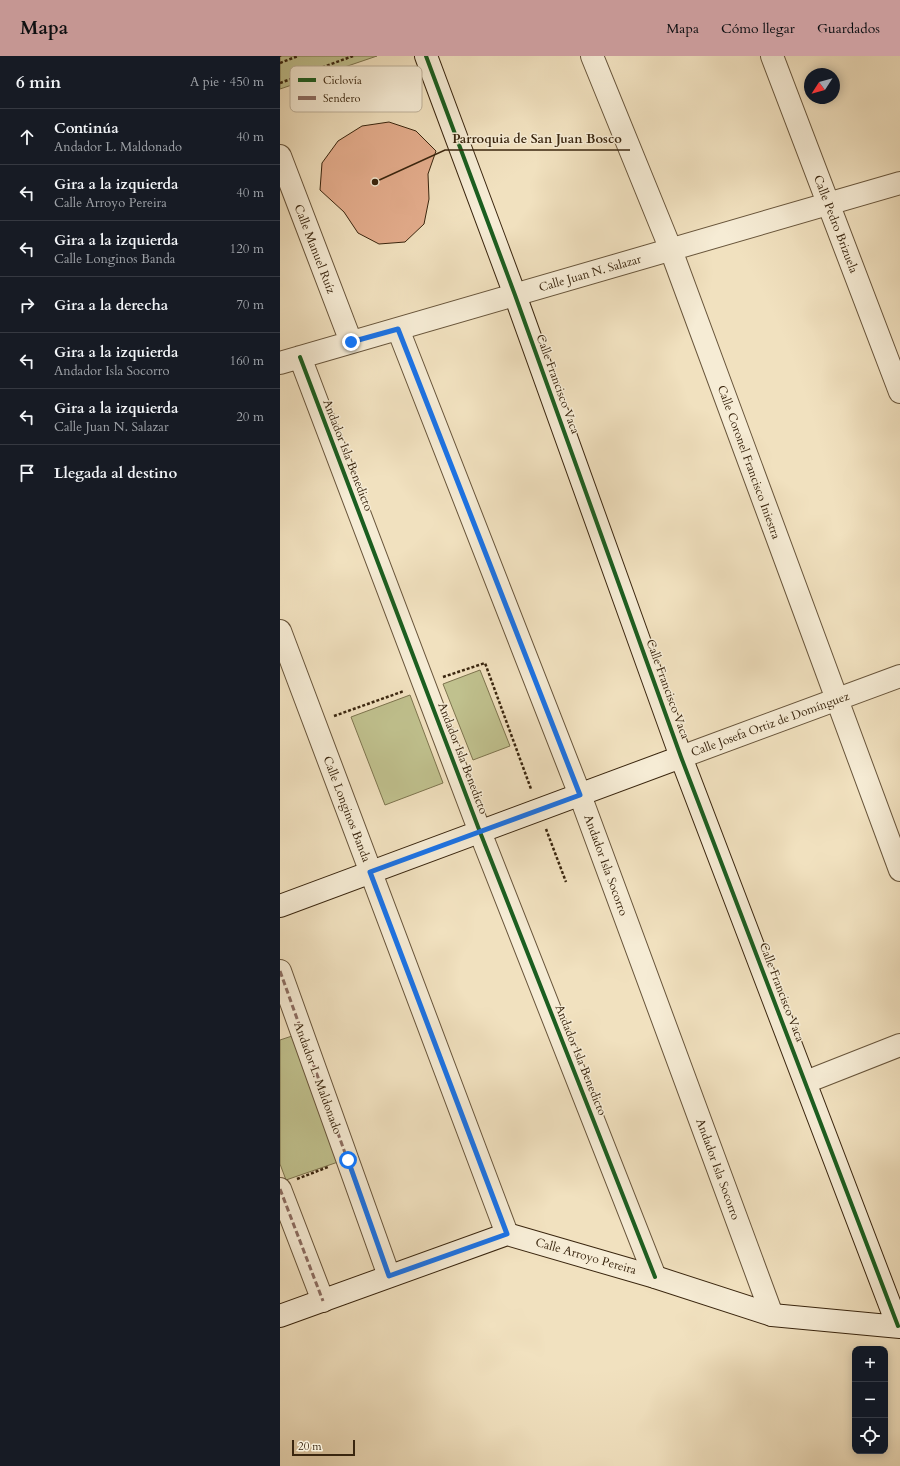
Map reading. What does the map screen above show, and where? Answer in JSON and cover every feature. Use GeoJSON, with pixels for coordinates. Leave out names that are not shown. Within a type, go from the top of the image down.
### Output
{"type":"FeatureCollection","features":[{"type":"Feature","properties":{"kind":"street","name":"Calle Francisco Vaca"},"geometry":{"type":"LineString","coordinates":[[426,56],[515,295],[681,757],[899,1326]]}},
{"type":"Feature","properties":{"kind":"street","name":"Calle Coronel Francisco Iniestra"},"geometry":{"type":"LineString","coordinates":[[592,56],[670,250],[900,870]]}},
{"type":"Feature","properties":{"kind":"street","name":"Calle Pedro Brizuela"},"geometry":{"type":"LineString","coordinates":[[772,56],[900,392]]}},
{"type":"Feature","properties":{"kind":"street","name":"Calle Manuel Ruíz"},"geometry":{"type":"LineString","coordinates":[[280,156],[351,342]]}},
{"type":"Feature","properties":{"kind":"street","name":"Calle Juan N. Salazar"},"geometry":{"type":"LineString","coordinates":[[290,360],[900,183]]}},
{"type":"Feature","properties":{"kind":"street","name":"Andador Isla Socorro"},"geometry":{"type":"LineString","coordinates":[[398,329],[580,795],[772,1315]]}},
{"type":"Feature","properties":{"kind":"street","name":"Andador Isla Benedicto"},"geometry":{"type":"LineString","coordinates":[[290,360],[424,684],[480,832],[655,1277]]}},
{"type":"Feature","properties":{"kind":"street","name":"Calle Longinos Banda"},"geometry":{"type":"LineString","coordinates":[[280,631],[507,1234]]}},
{"type":"Feature","properties":{"kind":"street","name":"Calle Josefa Ortiz de Domínguez"},"geometry":{"type":"LineString","coordinates":[[280,906],[900,676]]}},
{"type":"Feature","properties":{"kind":"street","name":"Andador L. Maldonado"},"geometry":{"type":"LineString","coordinates":[[280,971],[389,1276]]}},
{"type":"Feature","properties":{"kind":"street"},"geometry":{"type":"LineString","coordinates":[[806,1082],[900,1045]]}},
{"type":"Feature","properties":{"kind":"street"},"geometry":{"type":"LineString","coordinates":[[287,1185],[323,1301]]}},
{"type":"Feature","properties":{"kind":"street"},"geometry":{"type":"LineString","coordinates":[[280,1316],[507,1234]]}},
{"type":"Feature","properties":{"kind":"street","name":"Calle Arroyo Pereira"},"geometry":{"type":"LineString","coordinates":[[507,1234],[655,1277],[772,1315],[899,1326]]}},
{"type":"Feature","properties":{"kind":"path"},"geometry":{"type":"LineString","coordinates":[[280,63],[298,56]]}},
{"type":"Feature","properties":{"kind":"path"},"geometry":{"type":"LineString","coordinates":[[326,66],[353,56]]}},
{"type":"Feature","properties":{"kind":"path"},"geometry":{"type":"LineString","coordinates":[[280,83],[290,79]]}},
{"type":"Feature","properties":{"kind":"path"},"geometry":{"type":"LineString","coordinates":[[314,723],[484,663],[566,882]]}},
{"type":"Feature","properties":{"kind":"path"},"geometry":{"type":"LineString","coordinates":[[287,1185],[348,1160]]}},
{"type":"Feature","properties":{"kind":"green space"},"geometry":{"type":"Polygon","coordinates":[[[280,56],[377,56],[348,66],[290,66],[290,86],[280,89],[280,56]]]}},
{"type":"Feature","properties":{"kind":"green space"},"geometry":{"type":"Polygon","coordinates":[[[480,670],[510,746],[473,760],[443,684],[480,670]]]}},
{"type":"Feature","properties":{"kind":"green space"},"geometry":{"type":"Polygon","coordinates":[[[410,695],[443,783],[385,805],[351,717],[410,695]]]}},
{"type":"Feature","properties":{"kind":"green space"},"geometry":{"type":"Polygon","coordinates":[[[292,1036],[338,1162],[286,1180],[280,1164],[280,1040],[292,1036]]]}},
{"type":"Feature","properties":{"kind":"building"},"geometry":{"type":"Polygon","coordinates":[[[389,122],[416,131],[436,151],[428,174],[429,199],[424,224],[405,242],[379,244],[358,233],[344,212],[320,190],[322,163],[338,141],[362,126],[389,122]]]}},
{"type":"Feature","properties":{"kind":"marked path"},"geometry":{"type":"LineString","coordinates":[[280,971],[389,1276]]}},
{"type":"Feature","properties":{"kind":"marked path"},"geometry":{"type":"LineString","coordinates":[[280,1189],[323,1301]]}},
{"type":"Feature","properties":{"kind":"cycle path"},"geometry":{"type":"LineString","coordinates":[[426,56],[515,295],[681,757],[898,1326]]}},
{"type":"Feature","properties":{"kind":"cycle path"},"geometry":{"type":"LineString","coordinates":[[300,357],[480,832],[655,1277]]}},
{"type":"Feature","properties":{"kind":"place","name":"Parroquia de San Juan Bosco"},"geometry":{"type":"Point","coordinates":[375,182]}},
{"type":"Feature","properties":{"kind":"route"},"geometry":{"type":"LineString","coordinates":[[348,1160],[389,1276],[507,1234],[370,872],[580,795],[398,329],[351,342]]}}]}
